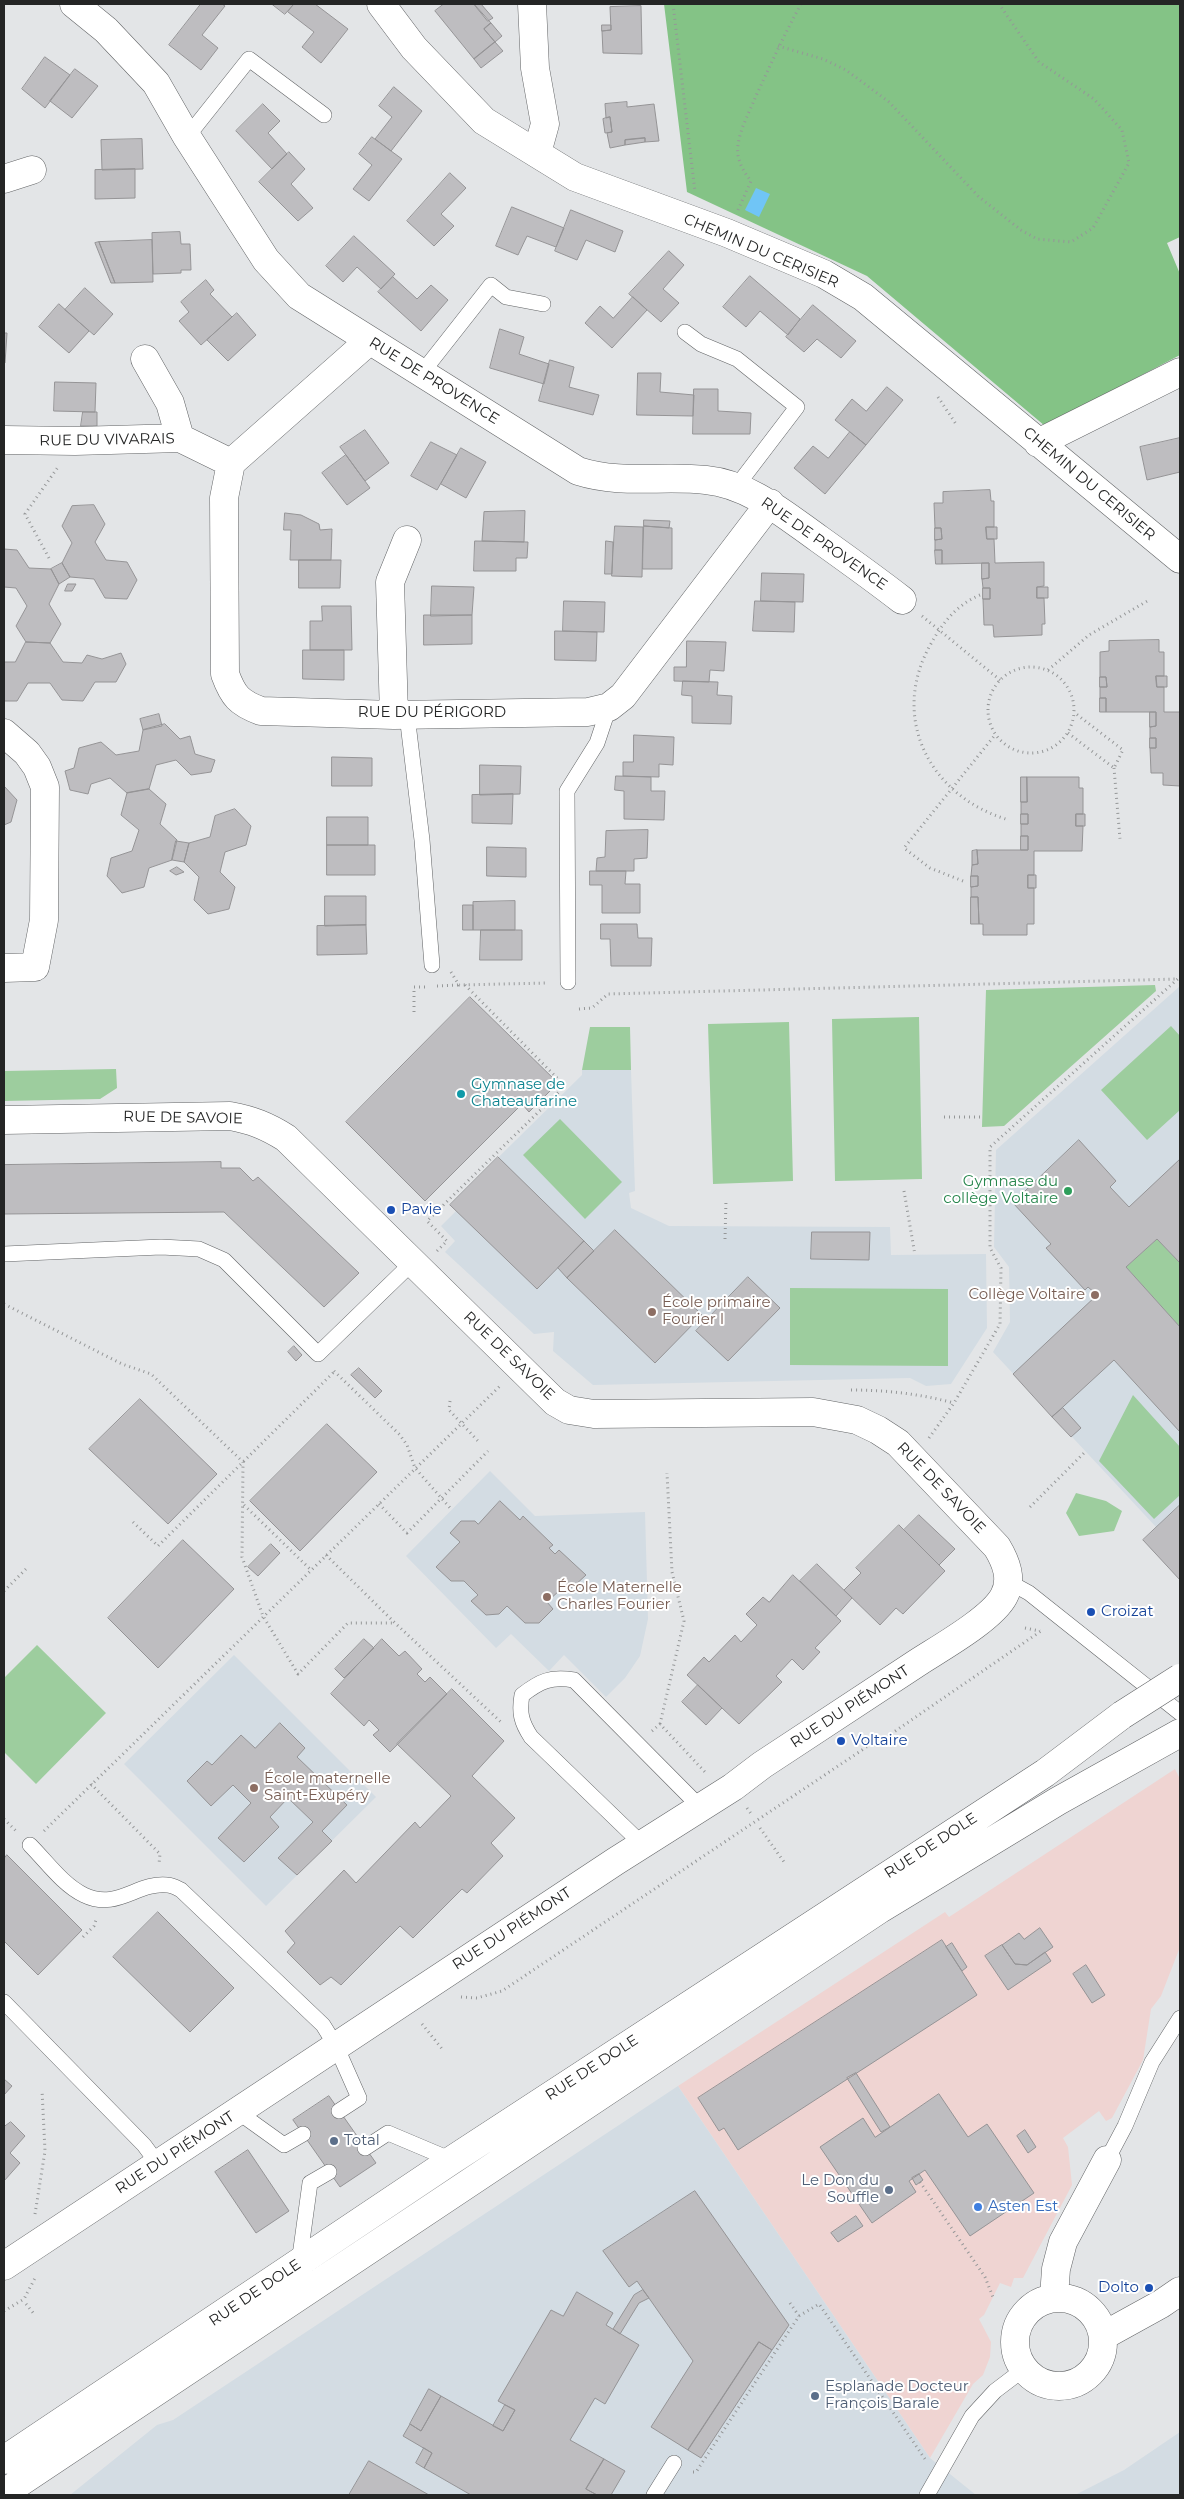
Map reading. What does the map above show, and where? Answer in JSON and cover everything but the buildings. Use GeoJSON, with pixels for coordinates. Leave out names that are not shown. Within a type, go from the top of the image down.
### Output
{"type":"FeatureCollection","features":[{"type":"Feature","properties":{"kind":"street","name":"RUE DE PROVENCE"},"geometry":{"type":"LineString","coordinates":[[74,4],[106,30],[156,83],[188,138],[266,260],[299,296],[578,471],[600,478],[622,480],[707,480],[736,487],[770,503],[902,600]]}},
{"type":"Feature","properties":{"kind":"street","name":"CHEMIN DU CERISIER"},"geometry":{"type":"LineString","coordinates":[[381,4],[414,48],[484,121],[575,177],[727,233],[824,274],[863,297],[1180,559]]}},
{"type":"Feature","properties":{"kind":"street"},"geometry":{"type":"LineString","coordinates":[[532,4],[534,68],[545,124],[537,153]]}},
{"type":"Feature","properties":{"kind":"street"},"geometry":{"type":"LineString","coordinates":[[4,179],[32,170]]}},
{"type":"Feature","properties":{"kind":"street"},"geometry":{"type":"LineString","coordinates":[[231,463],[369,341]]}},
{"type":"Feature","properties":{"kind":"street"},"geometry":{"type":"LineString","coordinates":[[145,359],[170,403],[180,438]]}},
{"type":"Feature","properties":{"kind":"street"},"geometry":{"type":"LineString","coordinates":[[1038,443],[1180,372]]}},
{"type":"Feature","properties":{"kind":"street","name":"RUE DU VIVARAIS"},"geometry":{"type":"LineString","coordinates":[[4,440],[75,441],[180,438],[231,463]]}},
{"type":"Feature","properties":{"kind":"street","name":"RUE DU PÉRIGORD"},"geometry":{"type":"LineString","coordinates":[[231,463],[224,498],[225,674],[231,690],[245,706],[261,711],[401,715],[588,712],[609,707]]}},
{"type":"Feature","properties":{"kind":"street"},"geometry":{"type":"LineString","coordinates":[[609,707],[623,696],[770,503]]}},
{"type":"Feature","properties":{"kind":"street"},"geometry":{"type":"LineString","coordinates":[[401,715],[390,582],[407,540]]}},
{"type":"Feature","properties":{"kind":"street"},"geometry":{"type":"LineString","coordinates":[[4,734],[27,753],[37,767],[44,787],[46,822],[44,920],[35,968],[4,968]]}},
{"type":"Feature","properties":{"kind":"street","name":"RUE DE SAVOIE"},"geometry":{"type":"LineString","coordinates":[[4,1120],[230,1116],[268,1126],[286,1138],[425,1254],[555,1402],[568,1410],[594,1414],[813,1412],[836,1414],[857,1420],[878,1430],[898,1443],[914,1459],[996,1547],[1006,1564],[1009,1582]]}},
{"type":"Feature","properties":{"kind":"street","name":"RUE DU PIÉMONT"},"geometry":{"type":"LineString","coordinates":[[4,2266],[642,1844],[733,1787],[762,1765],[963,1633],[998,1605],[1004,1598],[1009,1582]]}},
{"type":"Feature","properties":{"kind":"street","name":"RUE DE DOLE"},"geometry":{"type":"LineString","coordinates":[[4,2460],[452,2160],[1045,1773],[1122,1715],[1180,1678]]}},
{"type":"Feature","properties":{"kind":"street","name":"RUE DE DOLE"},"geometry":{"type":"LineString","coordinates":[[4,2493],[880,1908],[1058,1801],[1170,1740]]}},
{"type":"Feature","properties":{"kind":"street"},"geometry":{"type":"LineString","coordinates":[[1054,2297],[1056,2269],[1063,2242],[1107,2160]]}},
{"type":"Feature","properties":{"kind":"street"},"geometry":{"type":"LineString","coordinates":[[1103,2336],[1161,2304],[1180,2291]]}},
{"type":"Feature","properties":{"kind":"street"},"geometry":{"type":"LineString","coordinates":[[1054,2297],[1068,2298],[1081,2303],[1091,2311],[1099,2323],[1103,2336],[1103,2350],[1098,2364],[1088,2375],[1076,2383],[1062,2386],[1047,2384],[1034,2378],[1024,2369],[1016,2348],[1017,2327],[1024,2314],[1032,2306],[1054,2297]]}},
{"type":"Feature","properties":{"kind":"lane"},"geometry":{"type":"LineString","coordinates":[[188,138],[249,59],[324,115]]}},
{"type":"Feature","properties":{"kind":"lane"},"geometry":{"type":"LineString","coordinates":[[421,374],[491,285],[506,297],[542,304]]}},
{"type":"Feature","properties":{"kind":"lane"},"geometry":{"type":"LineString","coordinates":[[685,332],[702,344],[737,359],[797,407],[736,487]]}},
{"type":"Feature","properties":{"kind":"lane"},"geometry":{"type":"LineString","coordinates":[[568,982],[567,791],[598,743],[609,707]]}},
{"type":"Feature","properties":{"kind":"lane"},"geometry":{"type":"LineString","coordinates":[[401,715],[422,840],[432,964]]}},
{"type":"Feature","properties":{"kind":"lane"},"geometry":{"type":"LineString","coordinates":[[4,1254],[161,1248],[198,1249],[224,1260],[318,1354],[425,1254]]}},
{"type":"Feature","properties":{"kind":"lane"},"geometry":{"type":"LineString","coordinates":[[1009,1582],[1029,1592],[1180,1713]]}},
{"type":"Feature","properties":{"kind":"lane"},"geometry":{"type":"LineString","coordinates":[[642,1844],[531,1737],[523,1725],[519,1712],[522,1695],[539,1682],[560,1677],[574,1680],[700,1806]]}},
{"type":"Feature","properties":{"kind":"lane"},"geometry":{"type":"LineString","coordinates":[[30,1845],[69,1884],[84,1895],[100,1900],[117,1900],[156,1886],[168,1885],[181,1890],[323,2026],[336,2046],[359,2098],[339,2111]]}},
{"type":"Feature","properties":{"kind":"lane"},"geometry":{"type":"LineString","coordinates":[[4,2002],[144,2145],[158,2164]]}},
{"type":"Feature","properties":{"kind":"lane"},"geometry":{"type":"LineString","coordinates":[[1107,2160],[1152,2062],[1180,2018]]}},
{"type":"Feature","properties":{"kind":"lane"},"geometry":{"type":"LineString","coordinates":[[238,2112],[284,2145],[303,2134]]}},
{"type":"Feature","properties":{"kind":"lane"},"geometry":{"type":"LineString","coordinates":[[365,2148],[388,2133],[452,2160]]}},
{"type":"Feature","properties":{"kind":"lane"},"geometry":{"type":"LineString","coordinates":[[299,2263],[310,2183],[329,2172]]}},
{"type":"Feature","properties":{"kind":"lane"},"geometry":{"type":"LineString","coordinates":[[927,2495],[972,2416],[995,2392],[1024,2369]]}},
{"type":"Feature","properties":{"kind":"lane"},"geometry":{"type":"LineString","coordinates":[[654,2495],[671,2469]]}},
{"type":"Feature","properties":{"kind":"path"},"geometry":{"type":"LineString","coordinates":[[672,4],[696,196],[688,219]]}},
{"type":"Feature","properties":{"kind":"path"},"geometry":{"type":"LineString","coordinates":[[727,233],[750,181],[742,170],[738,146],[744,124],[778,46],[801,4]]}},
{"type":"Feature","properties":{"kind":"path"},"geometry":{"type":"LineString","coordinates":[[778,46],[823,59],[846,70],[889,102],[979,197],[1021,230],[1037,239],[1071,242],[1093,228],[1129,164],[1122,130],[1094,99],[1039,62],[999,4]]}},
{"type":"Feature","properties":{"kind":"path"},"geometry":{"type":"LineString","coordinates":[[49,558],[25,514],[75,441]]}},
{"type":"Feature","properties":{"kind":"path"},"geometry":{"type":"LineString","coordinates":[[980,596],[963,604],[938,630],[917,674],[913,710],[918,734],[930,766],[951,789],[976,807],[1010,820]]}},
{"type":"Feature","properties":{"kind":"path"},"geometry":{"type":"LineString","coordinates":[[902,600],[1000,680]]}},
{"type":"Feature","properties":{"kind":"path"},"geometry":{"type":"LineString","coordinates":[[1048,670],[1089,635],[1148,600]]}},
{"type":"Feature","properties":{"kind":"path"},"geometry":{"type":"LineString","coordinates":[[1036,667],[1048,670],[1060,678],[1068,688],[1073,700],[1075,714],[1068,733],[1059,744],[1046,751],[1032,754],[1018,752],[1005,746],[995,735],[989,722],[987,707],[991,692],[1000,680],[1010,672],[1036,667]]}},
{"type":"Feature","properties":{"kind":"path"},"geometry":{"type":"LineString","coordinates":[[1075,714],[1123,750],[1114,768],[1120,839]]}},
{"type":"Feature","properties":{"kind":"path"},"geometry":{"type":"LineString","coordinates":[[1068,733],[1114,768]]}},
{"type":"Feature","properties":{"kind":"path"},"geometry":{"type":"LineString","coordinates":[[963,881],[930,868],[904,848],[995,735]]}},
{"type":"Feature","properties":{"kind":"path"},"geometry":{"type":"LineString","coordinates":[[432,964],[445,967],[453,974],[459,985],[568,982]]}},
{"type":"Feature","properties":{"kind":"path"},"geometry":{"type":"LineString","coordinates":[[579,1008],[592,1008],[608,994],[1179,978]]}},
{"type":"Feature","properties":{"kind":"path"},"geometry":{"type":"LineString","coordinates":[[914,1459],[954,1403],[1000,1324],[1001,1268],[990,1248],[990,1148],[1179,978]]}},
{"type":"Feature","properties":{"kind":"path"},"geometry":{"type":"LineString","coordinates":[[425,1254],[446,1241],[427,1221],[564,1087],[464,985]]}},
{"type":"Feature","properties":{"kind":"path"},"geometry":{"type":"LineString","coordinates":[[414,987],[414,1012]]}},
{"type":"Feature","properties":{"kind":"path"},"geometry":{"type":"LineString","coordinates":[[944,1117],[982,1117]]}},
{"type":"Feature","properties":{"kind":"path"},"geometry":{"type":"LineString","coordinates":[[904,1191],[915,1254]]}},
{"type":"Feature","properties":{"kind":"path"},"geometry":{"type":"LineString","coordinates":[[725,1239],[726,1200]]}},
{"type":"Feature","properties":{"kind":"path"},"geometry":{"type":"LineString","coordinates":[[425,1254],[440,1257]]}},
{"type":"Feature","properties":{"kind":"path"},"geometry":{"type":"LineString","coordinates":[[4,1304],[122,1364],[151,1374],[243,1462],[242,1557],[263,1616],[298,1674],[348,1623],[394,1623]]}},
{"type":"Feature","properties":{"kind":"path"},"geometry":{"type":"LineString","coordinates":[[318,1354],[400,1435],[408,1445],[415,1468],[441,1500],[452,1510]]}},
{"type":"Feature","properties":{"kind":"path"},"geometry":{"type":"LineString","coordinates":[[133,1522],[158,1546],[335,1371]]}},
{"type":"Feature","properties":{"kind":"path"},"geometry":{"type":"LineString","coordinates":[[4,1820],[30,1845],[508,1378]]}},
{"type":"Feature","properties":{"kind":"path"},"geometry":{"type":"LineString","coordinates":[[843,1390],[880,1390],[920,1394],[954,1403]]}},
{"type":"Feature","properties":{"kind":"path"},"geometry":{"type":"LineString","coordinates":[[450,1401],[449,1410],[478,1441]]}},
{"type":"Feature","properties":{"kind":"path"},"geometry":{"type":"LineString","coordinates":[[379,1504],[408,1534],[488,1451]]}},
{"type":"Feature","properties":{"kind":"path"},"geometry":{"type":"LineString","coordinates":[[1030,1507],[1085,1452]]}},
{"type":"Feature","properties":{"kind":"path"},"geometry":{"type":"LineString","coordinates":[[639,1744],[660,1724],[684,1621],[672,1572],[667,1473]]}},
{"type":"Feature","properties":{"kind":"path"},"geometry":{"type":"LineString","coordinates":[[244,1504],[311,1570]]}},
{"type":"Feature","properties":{"kind":"path"},"geometry":{"type":"LineString","coordinates":[[326,1555],[394,1623],[501,1723],[523,1725]]}},
{"type":"Feature","properties":{"kind":"path"},"geometry":{"type":"LineString","coordinates":[[4,1591],[27,1568]]}},
{"type":"Feature","properties":{"kind":"path"},"geometry":{"type":"LineString","coordinates":[[891,1734],[1041,1631],[1025,1628]]}},
{"type":"Feature","properties":{"kind":"path"},"geometry":{"type":"LineString","coordinates":[[660,1724],[707,1774]]}},
{"type":"Feature","properties":{"kind":"path"},"geometry":{"type":"LineString","coordinates":[[454,2000],[460,1997],[477,1998],[502,1991],[868,1746]]}},
{"type":"Feature","properties":{"kind":"path"},"geometry":{"type":"LineString","coordinates":[[91,1784],[160,1854],[156,1886]]}},
{"type":"Feature","properties":{"kind":"path"},"geometry":{"type":"LineString","coordinates":[[760,1828],[784,1862]]}},
{"type":"Feature","properties":{"kind":"path"},"geometry":{"type":"LineString","coordinates":[[422,2024],[443,2050]]}},
{"type":"Feature","properties":{"kind":"path"},"geometry":{"type":"LineString","coordinates":[[35,2218],[45,2151],[42,2090]]}},
{"type":"Feature","properties":{"kind":"path"},"geometry":{"type":"LineString","coordinates":[[920,2182],[985,2277],[993,2297]]}},
{"type":"Feature","properties":{"kind":"path"},"geometry":{"type":"LineString","coordinates":[[4,2311],[24,2299],[34,2283],[36,2273]]}},
{"type":"Feature","properties":{"kind":"path"},"geometry":{"type":"LineString","coordinates":[[790,2302],[799,2316]]}},
{"type":"Feature","properties":{"kind":"path"},"geometry":{"type":"LineString","coordinates":[[26,2304],[34,2314]]}},
{"type":"Feature","properties":{"kind":"path"},"geometry":{"type":"LineString","coordinates":[[671,2469],[696,2472],[799,2316],[818,2304],[927,2462],[940,2473]]}},
{"type":"Feature","properties":{"kind":"shaded area","name":"Collège Voltaire"},"geometry":{"type":"Polygon","coordinates":[[[1180,986],[1180,1580],[1143,1540],[1156,1527],[993,1352],[1010,1322],[1009,1267],[994,1247],[996,1150],[1180,986]]]}},
{"type":"Feature","properties":{"kind":"shaded area"},"geometry":{"type":"Polygon","coordinates":[[[582,1070],[631,1070],[635,1191],[629,1193],[631,1208],[669,1226],[890,1227],[891,1255],[986,1254],[987,1328],[951,1384],[926,1386],[910,1378],[593,1385],[553,1351],[554,1332],[534,1334],[445,1252],[455,1241],[441,1226],[456,1211],[450,1205],[582,1075],[582,1070]]]}},
{"type":"Feature","properties":{"kind":"shaded area","name":"École Maternelle Charles Fourier"},"geometry":{"type":"Polygon","coordinates":[[[490,1471],[535,1516],[645,1512],[648,1619],[640,1656],[625,1678],[606,1697],[564,1655],[549,1671],[511,1634],[496,1648],[406,1556],[490,1471]]]}},
{"type":"Feature","properties":{"kind":"shaded area"},"geometry":{"type":"Polygon","coordinates":[[[234,1655],[376,1797],[266,1906],[124,1764],[234,1655]]]}},
{"type":"Feature","properties":{"kind":"shaded area"},"geometry":{"type":"Polygon","coordinates":[[[1175,1769],[1180,1779],[1180,1947],[1161,1996],[1151,2009],[1143,2060],[1112,2118],[1106,2121],[1099,2111],[1063,2138],[1068,2147],[1072,2185],[1023,2278],[1014,2278],[1011,2287],[1000,2283],[984,2315],[979,2319],[991,2342],[990,2357],[983,2375],[973,2384],[930,2458],[678,2086],[945,1912],[949,1917],[1175,1769]]]}},
{"type":"Feature","properties":{"kind":"shaded area"},"geometry":{"type":"Polygon","coordinates":[[[678,2086],[930,2458],[976,2495],[70,2495],[157,2425],[173,2420],[678,2086]]]}},
{"type":"Feature","properties":{"kind":"shaded area"},"geometry":{"type":"Polygon","coordinates":[[[1180,2432],[1180,2495],[1075,2495],[1124,2470],[1180,2432]]]}},
{"type":"Feature","properties":{"kind":"green space"},"geometry":{"type":"Polygon","coordinates":[[[664,4],[1180,4],[1180,237],[1167,243],[1180,274],[1180,355],[1045,426],[867,276],[687,192],[664,4]]]}},
{"type":"Feature","properties":{"kind":"green space"},"geometry":{"type":"Polygon","coordinates":[[[1155,985],[1156,991],[1004,1126],[982,1127],[986,990],[1155,985]]]}},
{"type":"Feature","properties":{"kind":"green space"},"geometry":{"type":"Polygon","coordinates":[[[919,1017],[922,1179],[835,1181],[832,1019],[919,1017]]]}},
{"type":"Feature","properties":{"kind":"green space"},"geometry":{"type":"Polygon","coordinates":[[[789,1022],[793,1181],[713,1184],[708,1024],[789,1022]]]}},
{"type":"Feature","properties":{"kind":"green space"},"geometry":{"type":"Polygon","coordinates":[[[1171,1026],[1180,1036],[1180,1110],[1147,1140],[1101,1090],[1171,1026]]]}},
{"type":"Feature","properties":{"kind":"green space"},"geometry":{"type":"Polygon","coordinates":[[[590,1027],[630,1027],[631,1070],[582,1070],[590,1027]]]}},
{"type":"Feature","properties":{"kind":"green space"},"geometry":{"type":"Polygon","coordinates":[[[116,1069],[117,1088],[100,1099],[4,1101],[4,1071],[116,1069]]]}},
{"type":"Feature","properties":{"kind":"green space"},"geometry":{"type":"Polygon","coordinates":[[[560,1119],[622,1182],[585,1219],[523,1155],[560,1119]]]}},
{"type":"Feature","properties":{"kind":"green space"},"geometry":{"type":"Polygon","coordinates":[[[1157,1239],[1180,1263],[1180,1327],[1126,1267],[1157,1239]]]}},
{"type":"Feature","properties":{"kind":"green space"},"geometry":{"type":"Polygon","coordinates":[[[790,1288],[948,1289],[948,1366],[790,1365],[790,1288]]]}},
{"type":"Feature","properties":{"kind":"green space"},"geometry":{"type":"Polygon","coordinates":[[[1133,1395],[1180,1447],[1180,1495],[1154,1519],[1099,1461],[1133,1395]]]}},
{"type":"Feature","properties":{"kind":"green space"},"geometry":{"type":"Polygon","coordinates":[[[1076,1493],[1106,1501],[1122,1511],[1114,1531],[1079,1536],[1066,1513],[1076,1493]]]}},
{"type":"Feature","properties":{"kind":"green space"},"geometry":{"type":"Polygon","coordinates":[[[37,1645],[106,1713],[36,1784],[4,1752],[4,1678],[37,1645]]]}},
{"type":"Feature","properties":{"kind":"water"},"geometry":{"type":"Polygon","coordinates":[[[756,188],[770,194],[759,217],[745,210],[756,188]]]}},
{"type":"Feature","properties":{"kind":"place","name":"Gymnase de Chateaufarine"},"geometry":{"type":"Point","coordinates":[461,1094]}},
{"type":"Feature","properties":{"kind":"place","name":"Gymnase du collège Voltaire"},"geometry":{"type":"Point","coordinates":[1068,1191]}},
{"type":"Feature","properties":{"kind":"place","name":"Pavie"},"geometry":{"type":"Point","coordinates":[391,1210]}},
{"type":"Feature","properties":{"kind":"place","name":"Collège Voltaire"},"geometry":{"type":"Point","coordinates":[1095,1295]}},
{"type":"Feature","properties":{"kind":"place","name":"École primaire Fourier I"},"geometry":{"type":"Point","coordinates":[652,1312]}},
{"type":"Feature","properties":{"kind":"place","name":"École Maternelle Charles Fourier"},"geometry":{"type":"Point","coordinates":[547,1597]}},
{"type":"Feature","properties":{"kind":"place","name":"Croizat"},"geometry":{"type":"Point","coordinates":[1091,1612]}},
{"type":"Feature","properties":{"kind":"place","name":"Voltaire"},"geometry":{"type":"Point","coordinates":[841,1741]}},
{"type":"Feature","properties":{"kind":"place","name":"École maternelle Saint-Exupéry"},"geometry":{"type":"Point","coordinates":[254,1788]}},
{"type":"Feature","properties":{"kind":"place","name":"Total"},"geometry":{"type":"Point","coordinates":[334,2141]}},
{"type":"Feature","properties":{"kind":"place","name":"Le Don du Souffle"},"geometry":{"type":"Point","coordinates":[889,2190]}},
{"type":"Feature","properties":{"kind":"place","name":"Asten Est"},"geometry":{"type":"Point","coordinates":[978,2207]}},
{"type":"Feature","properties":{"kind":"place","name":"Dolto"},"geometry":{"type":"Point","coordinates":[1149,2288]}},
{"type":"Feature","properties":{"kind":"place","name":"Esplanade Docteur François Barale"},"geometry":{"type":"Point","coordinates":[815,2396]}}]}
